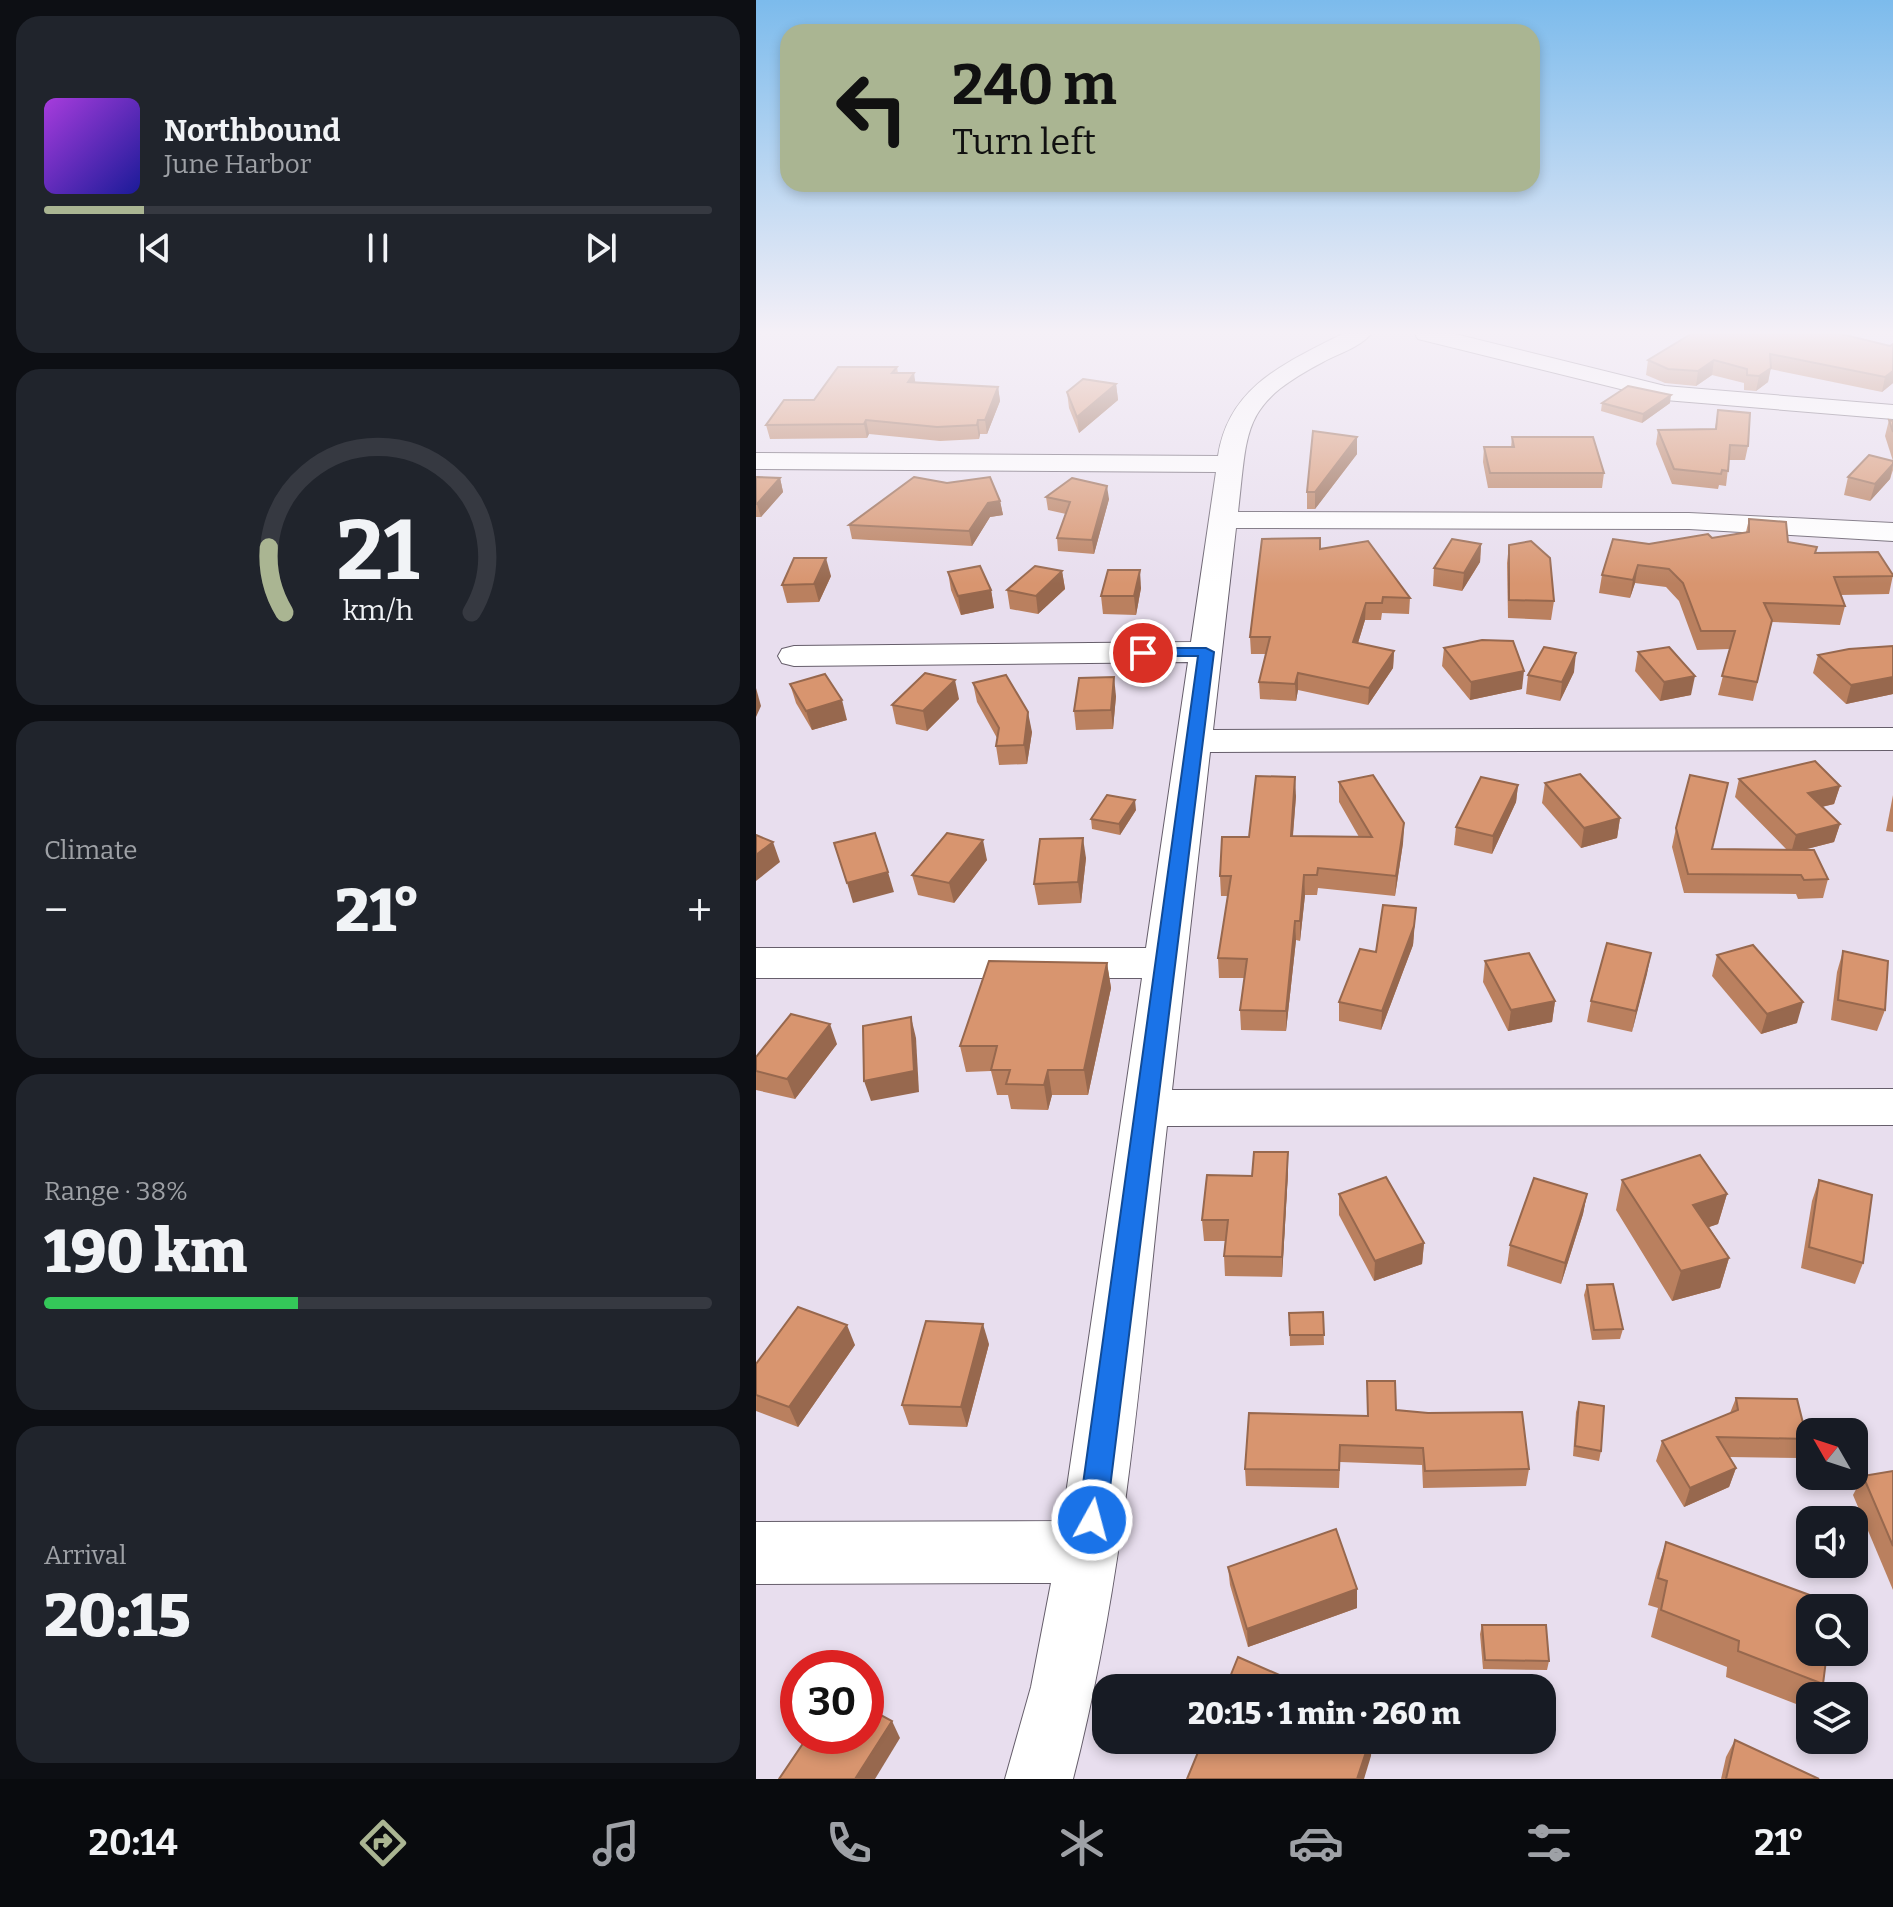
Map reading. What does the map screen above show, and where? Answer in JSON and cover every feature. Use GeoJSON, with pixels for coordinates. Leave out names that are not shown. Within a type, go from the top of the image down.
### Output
{"type":"FeatureCollection","features":[{"type":"Feature","properties":{"kind":"street"},"geometry":{"type":"LineString","coordinates":[[1039,1779],[1064,1687],[1088,1552],[1225,520],[1229,464],[1240,417]]}},
{"type":"Feature","properties":{"kind":"street"},"geometry":{"type":"LineString","coordinates":[[756,461],[1229,464]]}},
{"type":"Feature","properties":{"kind":"street"},"geometry":{"type":"LineString","coordinates":[[1225,520],[1689,521],[1893,532]]}},
{"type":"Feature","properties":{"kind":"street"},"geometry":{"type":"LineString","coordinates":[[794,656],[1206,652]]}},
{"type":"Feature","properties":{"kind":"street"},"geometry":{"type":"LineString","coordinates":[[1195,741],[1893,739]]}},
{"type":"Feature","properties":{"kind":"street"},"geometry":{"type":"LineString","coordinates":[[756,963],[1164,963]]}},
{"type":"Feature","properties":{"kind":"street"},"geometry":{"type":"LineString","coordinates":[[1146,1108],[1893,1107]]}},
{"type":"Feature","properties":{"kind":"street"},"geometry":{"type":"LineString","coordinates":[[756,1553],[1088,1552]]}},
{"type":"Feature","properties":{"kind":"building"},"geometry":{"type":"Polygon","coordinates":[[[772,417],[986,417],[978,420],[977,425],[937,427],[866,420],[864,424],[766,425],[772,417]]]}},
{"type":"Feature","properties":{"kind":"building"},"geometry":{"type":"Polygon","coordinates":[[[1717,417],[1750,417],[1748,446],[1730,445],[1728,471],[1722,470],[1721,474],[1674,469],[1658,430],[1716,429],[1717,417]]]}},
{"type":"Feature","properties":{"kind":"building"},"geometry":{"type":"Polygon","coordinates":[[[1313,431],[1357,437],[1315,492],[1307,492],[1313,431]]]}},
{"type":"Feature","properties":{"kind":"building"},"geometry":{"type":"Polygon","coordinates":[[[1512,437],[1593,437],[1604,473],[1490,473],[1484,447],[1514,447],[1512,437]]]}},
{"type":"Feature","properties":{"kind":"building"},"geometry":{"type":"Polygon","coordinates":[[[1869,455],[1893,461],[1893,464],[1875,484],[1848,477],[1869,455]]]}},
{"type":"Feature","properties":{"kind":"building"},"geometry":{"type":"Polygon","coordinates":[[[756,477],[780,478],[757,504],[756,504],[756,477]]]}},
{"type":"Feature","properties":{"kind":"building"},"geometry":{"type":"Polygon","coordinates":[[[914,477],[947,483],[990,477],[1000,501],[988,503],[969,531],[849,525],[914,477]]]}},
{"type":"Feature","properties":{"kind":"building"},"geometry":{"type":"Polygon","coordinates":[[[1072,478],[1107,486],[1092,540],[1057,538],[1070,502],[1046,497],[1072,478]]]}},
{"type":"Feature","properties":{"kind":"building"},"geometry":{"type":"Polygon","coordinates":[[[1749,519],[1786,522],[1788,542],[1817,547],[1815,553],[1878,552],[1893,575],[1834,577],[1845,606],[1764,603],[1772,620],[1757,682],[1722,676],[1735,631],[1701,631],[1683,583],[1669,569],[1638,565],[1633,580],[1602,575],[1613,539],[1649,544],[1708,534],[1712,538],[1749,532],[1749,519]]]}},
{"type":"Feature","properties":{"kind":"building"},"geometry":{"type":"Polygon","coordinates":[[[1320,538],[1320,549],[1368,541],[1410,598],[1383,597],[1382,603],[1366,603],[1353,642],[1394,651],[1369,688],[1298,673],[1295,684],[1259,682],[1270,637],[1250,637],[1262,539],[1320,538]]]}},
{"type":"Feature","properties":{"kind":"building"},"geometry":{"type":"Polygon","coordinates":[[[1452,539],[1481,544],[1464,573],[1434,568],[1452,539]]]}},
{"type":"Feature","properties":{"kind":"building"},"geometry":{"type":"Polygon","coordinates":[[[1531,541],[1550,558],[1554,601],[1509,600],[1509,545],[1531,541]]]}},
{"type":"Feature","properties":{"kind":"building"},"geometry":{"type":"Polygon","coordinates":[[[794,558],[826,558],[814,584],[782,585],[794,558]]]}},
{"type":"Feature","properties":{"kind":"building"},"geometry":{"type":"Polygon","coordinates":[[[980,566],[991,590],[958,596],[948,572],[980,566]]]}},
{"type":"Feature","properties":{"kind":"building"},"geometry":{"type":"Polygon","coordinates":[[[1035,566],[1062,571],[1036,596],[1007,590],[1035,566]]]}},
{"type":"Feature","properties":{"kind":"building"},"geometry":{"type":"Polygon","coordinates":[[[1108,570],[1140,570],[1134,596],[1101,596],[1108,570]]]}},
{"type":"Feature","properties":{"kind":"building"},"geometry":{"type":"Polygon","coordinates":[[[1482,640],[1513,641],[1524,671],[1471,682],[1444,648],[1482,640]]]}},
{"type":"Feature","properties":{"kind":"building"},"geometry":{"type":"Polygon","coordinates":[[[1893,646],[1893,677],[1851,685],[1818,655],[1849,649],[1893,646]]]}},
{"type":"Feature","properties":{"kind":"building"},"geometry":{"type":"Polygon","coordinates":[[[1544,647],[1576,653],[1562,682],[1528,675],[1544,647]]]}},
{"type":"Feature","properties":{"kind":"building"},"geometry":{"type":"Polygon","coordinates":[[[1669,647],[1695,676],[1664,682],[1638,652],[1669,647]]]}},
{"type":"Feature","properties":{"kind":"building"},"geometry":{"type":"Polygon","coordinates":[[[925,673],[955,680],[923,711],[892,705],[925,673]]]}},
{"type":"Feature","properties":{"kind":"building"},"geometry":{"type":"Polygon","coordinates":[[[825,674],[842,700],[806,711],[790,684],[825,674]]]}},
{"type":"Feature","properties":{"kind":"building"},"geometry":{"type":"Polygon","coordinates":[[[1006,675],[1028,712],[1024,745],[996,746],[999,728],[973,683],[1006,675]]]}},
{"type":"Feature","properties":{"kind":"building"},"geometry":{"type":"Polygon","coordinates":[[[1114,677],[1111,710],[1074,711],[1079,678],[1114,677]]]}},
{"type":"Feature","properties":{"kind":"building"},"geometry":{"type":"Polygon","coordinates":[[[1815,761],[1840,786],[1808,793],[1840,824],[1796,835],[1739,779],[1815,761]]]}},
{"type":"Feature","properties":{"kind":"building"},"geometry":{"type":"Polygon","coordinates":[[[1580,774],[1620,818],[1584,828],[1545,783],[1580,774]]]}},
{"type":"Feature","properties":{"kind":"building"},"geometry":{"type":"Polygon","coordinates":[[[1373,775],[1404,823],[1396,876],[1318,868],[1317,875],[1304,875],[1300,921],[1295,921],[1286,1011],[1240,1010],[1247,959],[1218,958],[1231,876],[1220,876],[1222,837],[1249,837],[1256,776],[1295,777],[1291,836],[1372,837],[1339,782],[1373,775]]]}},
{"type":"Feature","properties":{"kind":"building"},"geometry":{"type":"Polygon","coordinates":[[[1690,775],[1728,783],[1712,849],[1814,850],[1828,879],[1804,880],[1801,875],[1688,874],[1676,828],[1690,775]]]}},
{"type":"Feature","properties":{"kind":"building"},"geometry":{"type":"Polygon","coordinates":[[[1481,777],[1518,785],[1493,836],[1456,827],[1481,777]]]}},
{"type":"Feature","properties":{"kind":"building"},"geometry":{"type":"Polygon","coordinates":[[[1107,795],[1135,800],[1119,824],[1091,819],[1107,795]]]}},
{"type":"Feature","properties":{"kind":"building"},"geometry":{"type":"Polygon","coordinates":[[[875,833],[888,872],[847,883],[834,843],[875,833]]]}},
{"type":"Feature","properties":{"kind":"building"},"geometry":{"type":"Polygon","coordinates":[[[947,833],[983,840],[949,883],[912,875],[947,833]]]}},
{"type":"Feature","properties":{"kind":"building"},"geometry":{"type":"Polygon","coordinates":[[[756,835],[773,842],[756,855],[756,835]]]}},
{"type":"Feature","properties":{"kind":"building"},"geometry":{"type":"Polygon","coordinates":[[[1083,838],[1078,882],[1034,884],[1040,839],[1083,838]]]}},
{"type":"Feature","properties":{"kind":"building"},"geometry":{"type":"Polygon","coordinates":[[[1383,905],[1416,908],[1414,926],[1382,1011],[1339,1002],[1360,949],[1376,952],[1383,905]]]}},
{"type":"Feature","properties":{"kind":"building"},"geometry":{"type":"Polygon","coordinates":[[[1607,943],[1651,953],[1636,1011],[1591,1001],[1607,943]]]}},
{"type":"Feature","properties":{"kind":"building"},"geometry":{"type":"Polygon","coordinates":[[[1753,945],[1803,1002],[1767,1014],[1717,955],[1753,945]]]}},
{"type":"Feature","properties":{"kind":"building"},"geometry":{"type":"Polygon","coordinates":[[[1843,951],[1888,961],[1885,1010],[1838,1000],[1843,951]]]}},
{"type":"Feature","properties":{"kind":"building"},"geometry":{"type":"Polygon","coordinates":[[[1529,953],[1555,1001],[1511,1010],[1485,961],[1529,953]]]}},
{"type":"Feature","properties":{"kind":"building"},"geometry":{"type":"Polygon","coordinates":[[[989,961],[1107,963],[1084,1070],[1048,1070],[1044,1085],[1006,1084],[1010,1070],[991,1070],[997,1046],[960,1046],[989,961]]]}},
{"type":"Feature","properties":{"kind":"building"},"geometry":{"type":"Polygon","coordinates":[[[791,1014],[830,1024],[787,1079],[756,1071],[756,1057],[791,1014]]]}},
{"type":"Feature","properties":{"kind":"building"},"geometry":{"type":"Polygon","coordinates":[[[911,1017],[914,1071],[864,1081],[863,1026],[911,1017]]]}},
{"type":"Feature","properties":{"kind":"building"},"geometry":{"type":"Polygon","coordinates":[[[1254,1152],[1288,1152],[1282,1257],[1224,1256],[1228,1220],[1202,1220],[1207,1175],[1252,1176],[1254,1152]]]}},
{"type":"Feature","properties":{"kind":"building"},"geometry":{"type":"Polygon","coordinates":[[[1700,1155],[1727,1194],[1693,1205],[1729,1258],[1681,1271],[1622,1180],[1700,1155]]]}},
{"type":"Feature","properties":{"kind":"building"},"geometry":{"type":"Polygon","coordinates":[[[1386,1177],[1424,1243],[1375,1261],[1339,1194],[1386,1177]]]}},
{"type":"Feature","properties":{"kind":"building"},"geometry":{"type":"Polygon","coordinates":[[[1534,1178],[1587,1194],[1565,1263],[1510,1245],[1534,1178]]]}},
{"type":"Feature","properties":{"kind":"building"},"geometry":{"type":"Polygon","coordinates":[[[1819,1180],[1872,1195],[1863,1263],[1809,1247],[1819,1180]]]}},
{"type":"Feature","properties":{"kind":"building"},"geometry":{"type":"Polygon","coordinates":[[[1613,1284],[1623,1329],[1594,1330],[1587,1285],[1613,1284]]]}},
{"type":"Feature","properties":{"kind":"building"},"geometry":{"type":"Polygon","coordinates":[[[798,1307],[847,1325],[789,1407],[756,1395],[756,1364],[798,1307]]]}},
{"type":"Feature","properties":{"kind":"building"},"geometry":{"type":"Polygon","coordinates":[[[1323,1312],[1324,1335],[1290,1335],[1289,1313],[1323,1312]]]}},
{"type":"Feature","properties":{"kind":"building"},"geometry":{"type":"Polygon","coordinates":[[[926,1321],[983,1324],[961,1407],[902,1405],[926,1321]]]}},
{"type":"Feature","properties":{"kind":"building"},"geometry":{"type":"Polygon","coordinates":[[[1367,1381],[1395,1381],[1396,1410],[1428,1413],[1522,1412],[1529,1469],[1425,1471],[1423,1448],[1340,1445],[1339,1470],[1245,1469],[1249,1413],[1368,1416],[1367,1381]]]}},
{"type":"Feature","properties":{"kind":"building"},"geometry":{"type":"Polygon","coordinates":[[[1736,1398],[1797,1399],[1802,1418],[1796,1418],[1796,1439],[1717,1437],[1736,1468],[1690,1488],[1662,1441],[1738,1410],[1736,1398]]]}},
{"type":"Feature","properties":{"kind":"building"},"geometry":{"type":"Polygon","coordinates":[[[1579,1402],[1604,1406],[1601,1451],[1575,1446],[1579,1402]]]}},
{"type":"Feature","properties":{"kind":"building"},"geometry":{"type":"Polygon","coordinates":[[[1893,1471],[1893,1546],[1868,1488],[1868,1475],[1893,1471]]]}},
{"type":"Feature","properties":{"kind":"building"},"geometry":{"type":"Polygon","coordinates":[[[1336,1529],[1357,1589],[1247,1629],[1228,1567],[1336,1529]]]}},
{"type":"Feature","properties":{"kind":"building"},"geometry":{"type":"Polygon","coordinates":[[[1666,1542],[1807,1594],[1796,1594],[1796,1666],[1825,1666],[1823,1682],[1738,1651],[1739,1641],[1661,1610],[1667,1581],[1658,1578],[1666,1542]]]}},
{"type":"Feature","properties":{"kind":"building"},"geometry":{"type":"Polygon","coordinates":[[[1482,1625],[1546,1625],[1549,1661],[1485,1660],[1482,1625]]]}},
{"type":"Feature","properties":{"kind":"building"},"geometry":{"type":"Polygon","coordinates":[[[1238,1657],[1277,1674],[1231,1674],[1238,1657]]]}},
{"type":"Feature","properties":{"kind":"building"},"geometry":{"type":"Polygon","coordinates":[[[884,1717],[892,1721],[884,1734],[884,1717]]]}},
{"type":"Feature","properties":{"kind":"building"},"geometry":{"type":"Polygon","coordinates":[[[1735,1740],[1819,1779],[1726,1779],[1735,1740]]]}},
{"type":"Feature","properties":{"kind":"building"},"geometry":{"type":"Polygon","coordinates":[[[796,1754],[871,1754],[855,1779],[779,1779],[796,1754]]]}},
{"type":"Feature","properties":{"kind":"building"},"geometry":{"type":"Polygon","coordinates":[[[1197,1754],[1365,1754],[1357,1779],[1187,1779],[1197,1754]]]}},
{"type":"Feature","properties":{"kind":"route"},"geometry":{"type":"LineString","coordinates":[[1092,1520],[1206,652],[1143,653]]}}]}
